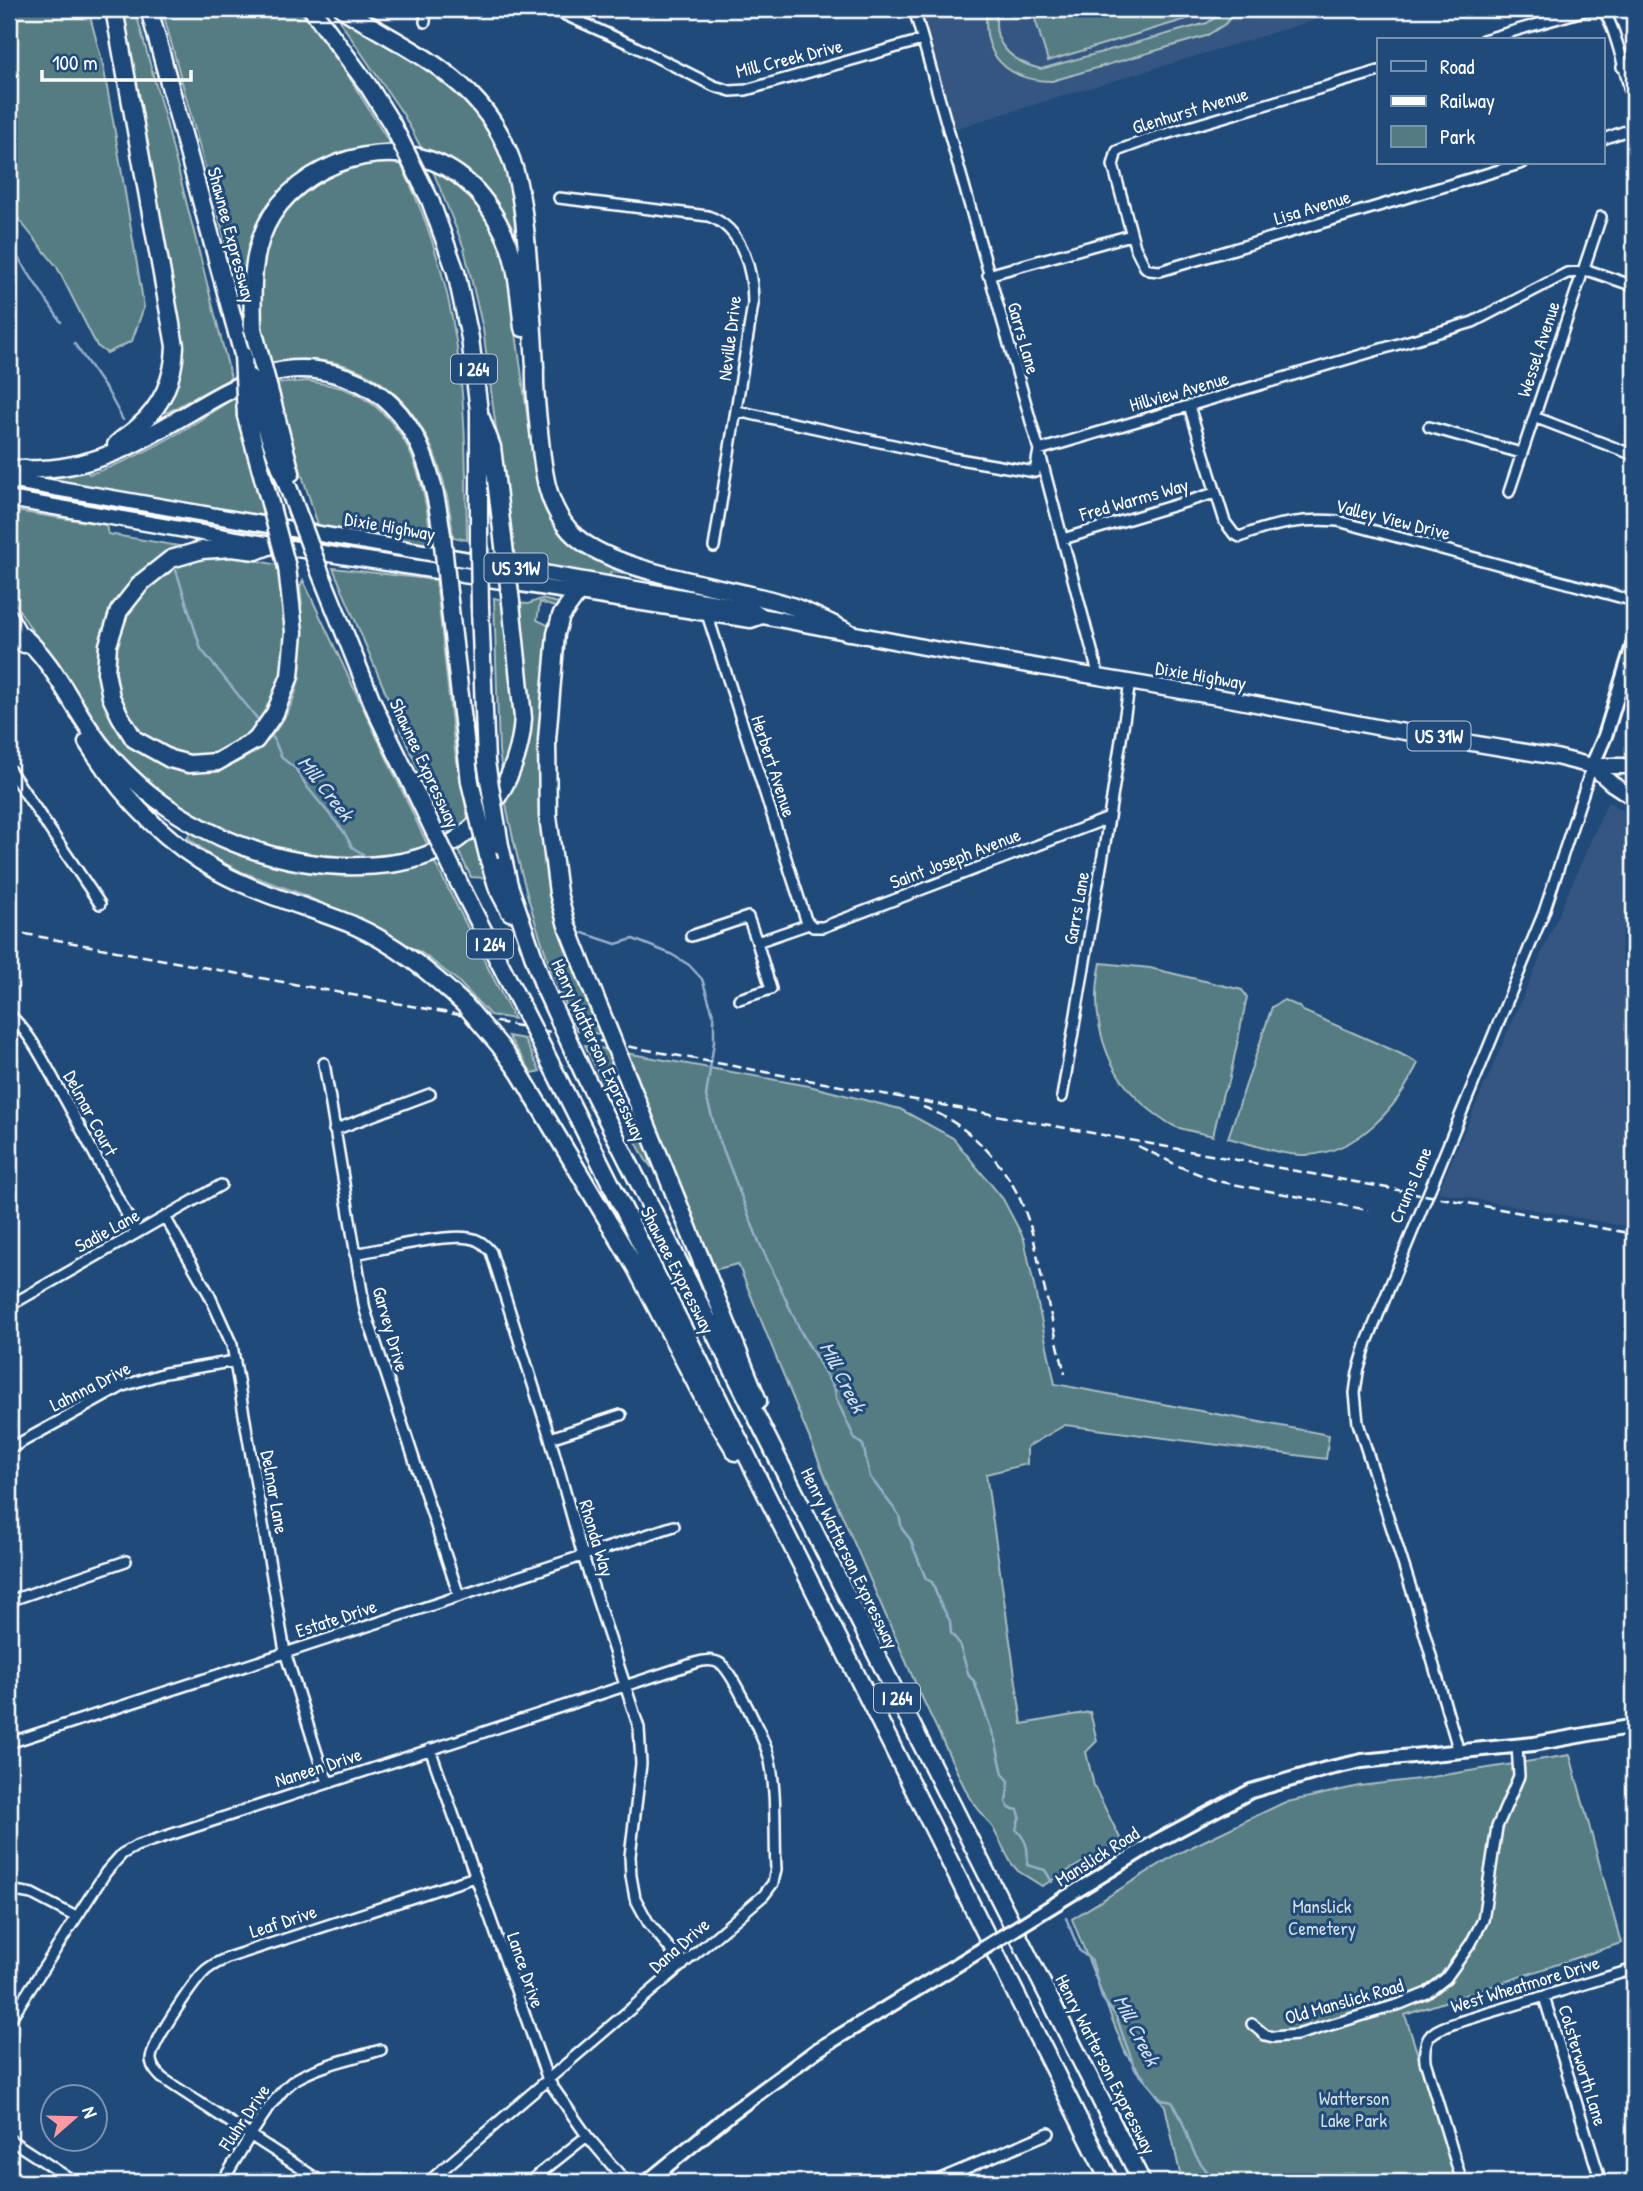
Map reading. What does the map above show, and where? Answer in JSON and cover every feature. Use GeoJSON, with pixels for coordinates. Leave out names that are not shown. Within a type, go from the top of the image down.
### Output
{"type":"FeatureCollection","features":[{"type":"Feature","properties":{"kind":"highway"},"geometry":{"type":"LineString","coordinates":[[110,453],[155,409],[172,373],[175,346],[114,9]]}},
{"type":"Feature","properties":{"kind":"highway","name":"Shawnee Expressway"},"geometry":{"type":"LineString","coordinates":[[149,9],[245,330],[243,355],[260,412],[376,711],[458,881],[705,1369],[765,1495]]}},
{"type":"Feature","properties":{"kind":"highway","name":"I 264"},"geometry":{"type":"LineString","coordinates":[[312,9],[369,87],[391,124],[430,200],[456,272],[465,307],[478,411],[480,607],[486,762],[509,885],[529,948]]}},
{"type":"Feature","properties":{"kind":"highway"},"geometry":{"type":"LineString","coordinates":[[342,9],[450,76],[485,111],[506,145],[515,167],[522,198],[535,368],[534,386],[543,467],[550,495],[560,518],[585,544],[607,556],[638,567],[787,604],[848,632]]}},
{"type":"Feature","properties":{"kind":"highway"},"geometry":{"type":"LineString","coordinates":[[271,545],[256,551],[216,548],[172,559],[142,582],[119,611],[108,645],[106,672],[116,706],[134,739],[170,759],[188,764],[217,762],[256,740],[275,713],[290,676],[294,632],[286,567],[271,507],[260,412],[245,330],[260,242],[272,216],[298,184],[319,170],[380,153],[421,158],[447,169],[468,183],[491,210],[504,232],[513,261],[529,369],[534,386]]}},
{"type":"Feature","properties":{"kind":"highway"},"geometry":{"type":"LineString","coordinates":[[9,469],[60,468],[125,448],[246,382],[288,370],[325,371],[358,382],[389,402],[412,430],[432,479],[442,535],[470,782],[498,889],[529,948]]}},
{"type":"Feature","properties":{"kind":"highway"},"geometry":{"type":"LineString","coordinates":[[21,635],[35,646],[106,752],[137,783],[190,821],[240,845],[282,858],[336,866],[387,865],[422,858],[454,843],[471,829],[504,788],[517,753],[523,718],[492,447],[478,411]]}},
{"type":"Feature","properties":{"kind":"highway"},"geometry":{"type":"LineString","coordinates":[[576,594],[561,616],[556,634],[547,740],[548,816],[558,893],[567,926],[752,1384],[774,1450]]}},
{"type":"Feature","properties":{"kind":"highway"},"geometry":{"type":"LineString","coordinates":[[9,617],[27,650],[106,772],[175,842],[191,855],[231,878],[356,926],[391,946],[436,978],[465,1005],[519,1072],[636,1268],[725,1436],[765,1495]]}},
{"type":"Feature","properties":{"kind":"highway","name":"Henry Watterson Expressway"},"geometry":{"type":"LineString","coordinates":[[529,948],[583,1072],[1142,2182]]}},
{"type":"Feature","properties":{"kind":"highway","name":"I 264"},"geometry":{"type":"LineString","coordinates":[[765,1495],[1110,2182]]}},
{"type":"Feature","properties":{"kind":"main road","name":"Dixie Highway"},"geometry":{"type":"LineString","coordinates":[[9,480],[751,609],[762,616],[934,649],[1556,757],[1592,766],[1634,766]]}},
{"type":"Feature","properties":{"kind":"main road","name":"Dixie Highway"},"geometry":{"type":"LineString","coordinates":[[9,499],[576,594],[751,620],[762,616]]}},
{"type":"Feature","properties":{"kind":"main road","name":"Crums Lane"},"geometry":{"type":"LineString","coordinates":[[1592,766],[1605,736],[1634,642]]}},
{"type":"Feature","properties":{"kind":"main road"},"geometry":{"type":"LineString","coordinates":[[1592,766],[1634,798]]}},
{"type":"Feature","properties":{"kind":"main road","name":"Manslick Road"},"geometry":{"type":"LineString","coordinates":[[647,2182],[730,2114],[817,2050],[1157,1841],[1251,1791],[1362,1761],[1517,1746],[1634,1726]]}},
{"type":"Feature","properties":{"kind":"street"},"geometry":{"type":"LineString","coordinates":[[425,22],[426,9]]}},
{"type":"Feature","properties":{"kind":"street","name":"Garrs Lane"},"geometry":{"type":"LineString","coordinates":[[914,9],[1039,450],[1098,677]]}},
{"type":"Feature","properties":{"kind":"street","name":"Mill Creek Drive"},"geometry":{"type":"LineString","coordinates":[[554,10],[714,86],[731,91],[746,90],[922,40]]}},
{"type":"Feature","properties":{"kind":"street"},"geometry":{"type":"LineString","coordinates":[[1490,38],[1583,11],[1600,10],[1611,26],[1634,107]]}},
{"type":"Feature","properties":{"kind":"street"},"geometry":{"type":"LineString","coordinates":[[1622,67],[1634,62]]}},
{"type":"Feature","properties":{"kind":"street","name":"Glenhurst Avenue"},"geometry":{"type":"LineString","coordinates":[[1131,235],[1113,165],[1117,151],[1152,138],[1377,72]]}},
{"type":"Feature","properties":{"kind":"street"},"geometry":{"type":"LineString","coordinates":[[1604,139],[1634,128]]}},
{"type":"Feature","properties":{"kind":"street","name":"Lisa Avenue"},"geometry":{"type":"LineString","coordinates":[[1131,235],[1145,267],[1160,271],[1520,164]]}},
{"type":"Feature","properties":{"kind":"street","name":"Neville Drive"},"geometry":{"type":"LineString","coordinates":[[559,198],[708,216],[723,222],[733,232],[750,273],[753,303],[715,547]]}},
{"type":"Feature","properties":{"kind":"street","name":"Wessel Avenue"},"geometry":{"type":"LineString","coordinates":[[1509,492],[1601,217]]}},
{"type":"Feature","properties":{"kind":"street"},"geometry":{"type":"LineString","coordinates":[[988,275],[1131,235]]}},
{"type":"Feature","properties":{"kind":"street","name":"Hillview Avenue"},"geometry":{"type":"LineString","coordinates":[[1039,450],[1474,322],[1563,274],[1590,271],[1634,286]]}},
{"type":"Feature","properties":{"kind":"street","name":"Valley View Drive"},"geometry":{"type":"LineString","coordinates":[[1189,406],[1225,522],[1234,534],[1240,537],[1298,521],[1338,521],[1634,601]]}},
{"type":"Feature","properties":{"kind":"street"},"geometry":{"type":"LineString","coordinates":[[737,411],[953,458],[1035,472],[1039,450]]}},
{"type":"Feature","properties":{"kind":"street"},"geometry":{"type":"LineString","coordinates":[[1534,417],[1634,455]]}},
{"type":"Feature","properties":{"kind":"street"},"geometry":{"type":"LineString","coordinates":[[1429,428],[1521,453]]}},
{"type":"Feature","properties":{"kind":"street","name":"Fred Warms Way"},"geometry":{"type":"LineString","coordinates":[[1063,539],[1215,493]]}},
{"type":"Feature","properties":{"kind":"street","name":"Herbert Avenue"},"geometry":{"type":"LineString","coordinates":[[707,614],[811,926]]}},
{"type":"Feature","properties":{"kind":"street","name":"Garrs Lane"},"geometry":{"type":"LineString","coordinates":[[1062,1097],[1130,682]]}},
{"type":"Feature","properties":{"kind":"street","name":"Crums Lane"},"geometry":{"type":"LineString","coordinates":[[1459,1752],[1417,1608],[1358,1423],[1355,1393],[1367,1342],[1544,912],[1592,766]]}},
{"type":"Feature","properties":{"kind":"street"},"geometry":{"type":"LineString","coordinates":[[9,769],[100,904]]}},
{"type":"Feature","properties":{"kind":"street","name":"Saint Joseph Avenue"},"geometry":{"type":"LineString","coordinates":[[757,942],[811,926],[823,927],[1109,818]]}},
{"type":"Feature","properties":{"kind":"street"},"geometry":{"type":"LineString","coordinates":[[691,936],[748,916],[771,989],[739,999]]}},
{"type":"Feature","properties":{"kind":"street","name":"Delmar Court"},"geometry":{"type":"LineString","coordinates":[[9,1014],[27,1032],[91,1144],[108,1183],[137,1233]]}},
{"type":"Feature","properties":{"kind":"street","name":"Garvey Drive"},"geometry":{"type":"LineString","coordinates":[[324,1063],[355,1254],[373,1338],[459,1596]]}},
{"type":"Feature","properties":{"kind":"street"},"geometry":{"type":"LineString","coordinates":[[334,1129],[430,1094]]}},
{"type":"Feature","properties":{"kind":"street","name":"Sadie Lane"},"geometry":{"type":"LineString","coordinates":[[9,1306],[221,1185]]}},
{"type":"Feature","properties":{"kind":"street","name":"Delmar Lane"},"geometry":{"type":"LineString","coordinates":[[165,1217],[226,1328],[235,1361],[285,1652],[328,1782]]}},
{"type":"Feature","properties":{"kind":"street","name":"Rhonda Way"},"geometry":{"type":"LineString","coordinates":[[355,1254],[467,1237],[485,1244],[493,1256],[550,1438],[583,1556],[639,1728],[642,1752],[631,1847],[635,1898],[648,1922],[683,1965]]}},
{"type":"Feature","properties":{"kind":"street","name":"Lahnna Drive"},"geometry":{"type":"LineString","coordinates":[[9,1449],[123,1386],[165,1373],[235,1361]]}},
{"type":"Feature","properties":{"kind":"street"},"geometry":{"type":"LineString","coordinates":[[550,1438],[621,1415]]}},
{"type":"Feature","properties":{"kind":"street","name":"Estate Drive"},"geometry":{"type":"LineString","coordinates":[[9,1743],[674,1526]]}},
{"type":"Feature","properties":{"kind":"street"},"geometry":{"type":"LineString","coordinates":[[9,1601],[126,1561]]}},
{"type":"Feature","properties":{"kind":"street","name":"Naneen Drive"},"geometry":{"type":"LineString","coordinates":[[9,2021],[115,1861],[136,1846],[626,1685],[703,1661],[720,1663]]}},
{"type":"Feature","properties":{"kind":"street","name":"Dana Drive"},"geometry":{"type":"LineString","coordinates":[[428,2182],[770,1888],[775,1876],[771,1763],[734,1682],[720,1663]]}},
{"type":"Feature","properties":{"kind":"street","name":"Old Manslick Road"},"geometry":{"type":"LineString","coordinates":[[1252,2024],[1265,2035],[1273,2037],[1297,2035],[1410,2001],[1427,1993],[1446,1978],[1471,1943],[1483,1920],[1497,1827],[1519,1776],[1517,1746]]}},
{"type":"Feature","properties":{"kind":"street","name":"Lance Drive"},"geometry":{"type":"LineString","coordinates":[[430,1749],[548,2080],[587,2136],[626,2182]]}},
{"type":"Feature","properties":{"kind":"street","name":"Leaf Drive"},"geometry":{"type":"LineString","coordinates":[[251,2137],[162,2078],[151,2060],[156,2043],[204,1972],[213,1964],[228,1958],[475,1877]]}},
{"type":"Feature","properties":{"kind":"street"},"geometry":{"type":"LineString","coordinates":[[9,1890],[32,1894],[76,1917]]}},
{"type":"Feature","properties":{"kind":"street","name":"West Wheatmore Drive"},"geometry":{"type":"LineString","coordinates":[[1462,2182],[1425,2061],[1428,2037],[1436,2030],[1462,2021],[1634,1969]]}},
{"type":"Feature","properties":{"kind":"street","name":"Colsterworth Lane"},"geometry":{"type":"LineString","coordinates":[[1544,1997],[1601,2182]]}},
{"type":"Feature","properties":{"kind":"street","name":"Fluhr Drive"},"geometry":{"type":"LineString","coordinates":[[222,2182],[290,2083],[307,2074],[381,2050]]}},
{"type":"Feature","properties":{"kind":"street"},"geometry":{"type":"LineString","coordinates":[[933,2182],[1049,2133]]}},
{"type":"Feature","properties":{"kind":"street"},"geometry":{"type":"LineString","coordinates":[[529,2182],[587,2136]]}},
{"type":"Feature","properties":{"kind":"street"},"geometry":{"type":"LineString","coordinates":[[251,2137],[322,2182]]}},
{"type":"Feature","properties":{"kind":"street"},"geometry":{"type":"LineString","coordinates":[[9,2139],[75,2182]]}},
{"type":"Feature","properties":{"kind":"shaded area"},"geometry":{"type":"Polygon","coordinates":[[[920,9],[1352,9],[953,129],[920,9]]]}},
{"type":"Feature","properties":{"kind":"shaded area"},"geometry":{"type":"Polygon","coordinates":[[[1608,801],[1634,818],[1634,1228],[1438,1192],[1608,801]]]}},
{"type":"Feature","properties":{"kind":"green space"},"geometry":{"type":"Polygon","coordinates":[[[9,9],[88,9],[103,65],[144,307],[132,341],[107,353],[97,346],[57,267],[9,207],[9,9]]]}},
{"type":"Feature","properties":{"kind":"green space"},"geometry":{"type":"Polygon","coordinates":[[[120,9],[135,9],[231,378],[168,412],[161,413],[177,379],[120,9]]]}},
{"type":"Feature","properties":{"kind":"green space"},"geometry":{"type":"Polygon","coordinates":[[[162,9],[299,9],[346,72],[392,147],[342,153],[321,162],[289,184],[245,294],[240,295],[162,9]]]}},
{"type":"Feature","properties":{"kind":"green space"},"geometry":{"type":"Polygon","coordinates":[[[987,9],[998,9],[997,31],[1005,49],[1020,61],[1041,69],[1207,23],[1223,9],[1238,9],[1225,24],[1206,36],[1052,81],[1022,76],[1000,62],[988,39],[987,9]]]}},
{"type":"Feature","properties":{"kind":"green space"},"geometry":{"type":"Polygon","coordinates":[[[1032,9],[1201,9],[1203,14],[1048,61],[1032,9]]]}},
{"type":"Feature","properties":{"kind":"green space"},"geometry":{"type":"Polygon","coordinates":[[[340,20],[411,55],[437,72],[465,97],[479,114],[501,153],[508,174],[513,195],[517,240],[495,202],[424,153],[403,114],[343,26],[340,20]]]}},
{"type":"Feature","properties":{"kind":"green space"},"geometry":{"type":"Polygon","coordinates":[[[375,161],[400,162],[427,227],[447,295],[462,391],[467,540],[453,537],[447,498],[437,461],[422,429],[402,401],[377,380],[346,366],[310,360],[267,363],[262,339],[260,291],[268,244],[278,222],[292,202],[317,180],[375,161]]]}},
{"type":"Feature","properties":{"kind":"green space"},"geometry":{"type":"Polygon","coordinates":[[[433,171],[458,185],[479,205],[496,229],[506,260],[529,428],[546,494],[573,538],[639,575],[611,572],[609,577],[513,559],[483,329],[464,248],[433,171]]]}},
{"type":"Feature","properties":{"kind":"green space"},"geometry":{"type":"Polygon","coordinates":[[[308,381],[350,391],[371,403],[388,418],[412,456],[425,499],[432,545],[318,525],[273,384],[308,381]]]}},
{"type":"Feature","properties":{"kind":"green space"},"geometry":{"type":"Polygon","coordinates":[[[235,397],[262,505],[262,517],[44,481],[44,478],[87,471],[89,474],[126,461],[183,430],[235,397]]]}},
{"type":"Feature","properties":{"kind":"green space"},"geometry":{"type":"Polygon","coordinates":[[[9,510],[106,525],[108,534],[185,547],[158,560],[127,588],[107,627],[99,673],[111,712],[134,743],[147,756],[163,766],[183,772],[216,770],[232,764],[261,746],[283,719],[291,704],[299,677],[302,648],[300,587],[303,580],[429,848],[409,856],[348,860],[305,856],[264,847],[211,826],[160,794],[115,752],[78,703],[9,594],[9,510]]]}},
{"type":"Feature","properties":{"kind":"green space"},"geometry":{"type":"Polygon","coordinates":[[[207,556],[233,556],[278,565],[286,610],[286,656],[279,694],[253,733],[223,752],[192,757],[162,747],[147,738],[136,726],[127,713],[117,682],[117,649],[124,621],[143,591],[161,574],[181,562],[207,556]]]}},
{"type":"Feature","properties":{"kind":"green space"},"geometry":{"type":"Polygon","coordinates":[[[333,568],[436,580],[455,751],[469,823],[451,837],[412,755],[333,568]]]}},
{"type":"Feature","properties":{"kind":"green space"},"geometry":{"type":"Polygon","coordinates":[[[494,598],[504,600],[515,708],[514,736],[503,778],[499,751],[494,598]]]}},
{"type":"Feature","properties":{"kind":"green space"},"geometry":{"type":"Polygon","coordinates":[[[541,599],[559,603],[557,608],[540,602],[537,620],[550,626],[547,647],[560,923],[604,1035],[577,1030],[565,1004],[535,922],[507,810],[505,796],[521,768],[528,726],[518,603],[528,604],[541,599]]]}},
{"type":"Feature","properties":{"kind":"green space"},"geometry":{"type":"Polygon","coordinates":[[[192,831],[249,855],[280,864],[342,874],[404,870],[434,861],[514,1019],[490,1015],[458,981],[422,953],[304,895],[242,872],[214,858],[187,837],[192,831]]]}},
{"type":"Feature","properties":{"kind":"green space"},"geometry":{"type":"Polygon","coordinates":[[[474,837],[485,878],[471,877],[457,848],[474,837]]]}},
{"type":"Feature","properties":{"kind":"green space"},"geometry":{"type":"Polygon","coordinates":[[[1101,963],[1150,968],[1242,990],[1247,997],[1229,1082],[1223,1093],[1213,1136],[1169,1123],[1149,1109],[1121,1079],[1111,1061],[1099,1023],[1097,1004],[1101,963]]]}},
{"type":"Feature","properties":{"kind":"green space"},"geometry":{"type":"Polygon","coordinates":[[[1284,1000],[1418,1063],[1400,1096],[1388,1111],[1360,1136],[1326,1152],[1287,1154],[1228,1138],[1272,1007],[1284,1000]]]}},
{"type":"Feature","properties":{"kind":"green space"},"geometry":{"type":"Polygon","coordinates":[[[508,1036],[524,1039],[540,1071],[532,1073],[508,1036]]]}},
{"type":"Feature","properties":{"kind":"green space"},"geometry":{"type":"Polygon","coordinates":[[[585,1045],[610,1050],[643,1136],[652,1168],[605,1087],[585,1045]]]}},
{"type":"Feature","properties":{"kind":"green space"},"geometry":{"type":"Polygon","coordinates":[[[626,1053],[809,1086],[900,1109],[953,1138],[1003,1199],[1024,1239],[1055,1384],[1329,1435],[1326,1459],[1065,1425],[1027,1447],[1027,1464],[986,1474],[1022,1724],[1090,1712],[1097,1741],[1086,1752],[1094,1786],[1121,1840],[1042,1886],[1018,1871],[1011,1863],[993,1828],[969,1797],[918,1689],[827,1481],[738,1264],[713,1270],[626,1053]]]}},
{"type":"Feature","properties":{"kind":"green space","name":"Manslick Cemetery"},"geometry":{"type":"Polygon","coordinates":[[[1570,1755],[1621,1943],[1405,2015],[1459,2182],[1182,2182],[1165,2106],[1126,2054],[1072,1919],[1175,1855],[1283,1803],[1359,1786],[1570,1755]]]}},
{"type":"Feature","properties":{"kind":"waterway","name":"Mill Creek"},"geometry":{"type":"LineString","coordinates":[[9,244],[61,322]]}},
{"type":"Feature","properties":{"kind":"waterway","name":"Mill Creek"},"geometry":{"type":"LineString","coordinates":[[74,343],[108,392],[123,420]]}},
{"type":"Feature","properties":{"kind":"waterway","name":"Mill Creek"},"geometry":{"type":"LineString","coordinates":[[176,570],[201,649],[260,722]]}},
{"type":"Feature","properties":{"kind":"waterway","name":"Mill Creek"},"geometry":{"type":"LineString","coordinates":[[272,735],[282,758],[295,768],[344,832],[352,847],[363,854]]}},
{"type":"Feature","properties":{"kind":"waterway","name":"Mill Creek"},"geometry":{"type":"LineString","coordinates":[[583,933],[616,944],[633,939],[671,954],[689,965],[702,979],[714,1017],[714,1042],[706,1096],[716,1131],[759,1242],[801,1332],[835,1390],[855,1439],[863,1445],[870,1477],[899,1515],[902,1529],[910,1539],[926,1579],[932,1582],[950,1621],[951,1633],[959,1643],[969,1676],[974,1681],[996,1743],[1003,1774],[1009,1781],[1006,1802],[1009,1808],[1018,1810],[1020,1816],[1016,1829],[1026,1846],[1027,1865],[1045,1870],[1052,1882]]}},
{"type":"Feature","properties":{"kind":"waterway","name":"Mill Creek"},"geometry":{"type":"LineString","coordinates":[[1066,1918],[1079,1950],[1092,1961],[1102,1998],[1116,2016],[1135,2069],[1162,2100],[1172,2102],[1195,2154],[1214,2182]]}},
{"type":"Feature","properties":{"kind":"railway"},"geometry":{"type":"LineString","coordinates":[[9,931],[1634,1234]]}},
{"type":"Feature","properties":{"kind":"railway"},"geometry":{"type":"LineString","coordinates":[[923,1107],[941,1115],[973,1137],[1000,1165],[1011,1182],[1032,1231],[1065,1374]]}},
{"type":"Feature","properties":{"kind":"railway"},"geometry":{"type":"LineString","coordinates":[[1138,1146],[1217,1181],[1368,1210]]}},
{"type":"Feature","properties":{"kind":"park label","name":"Watterson Lake Park"},"geometry":{"type":"Point","coordinates":[1354,2109]}}]}
